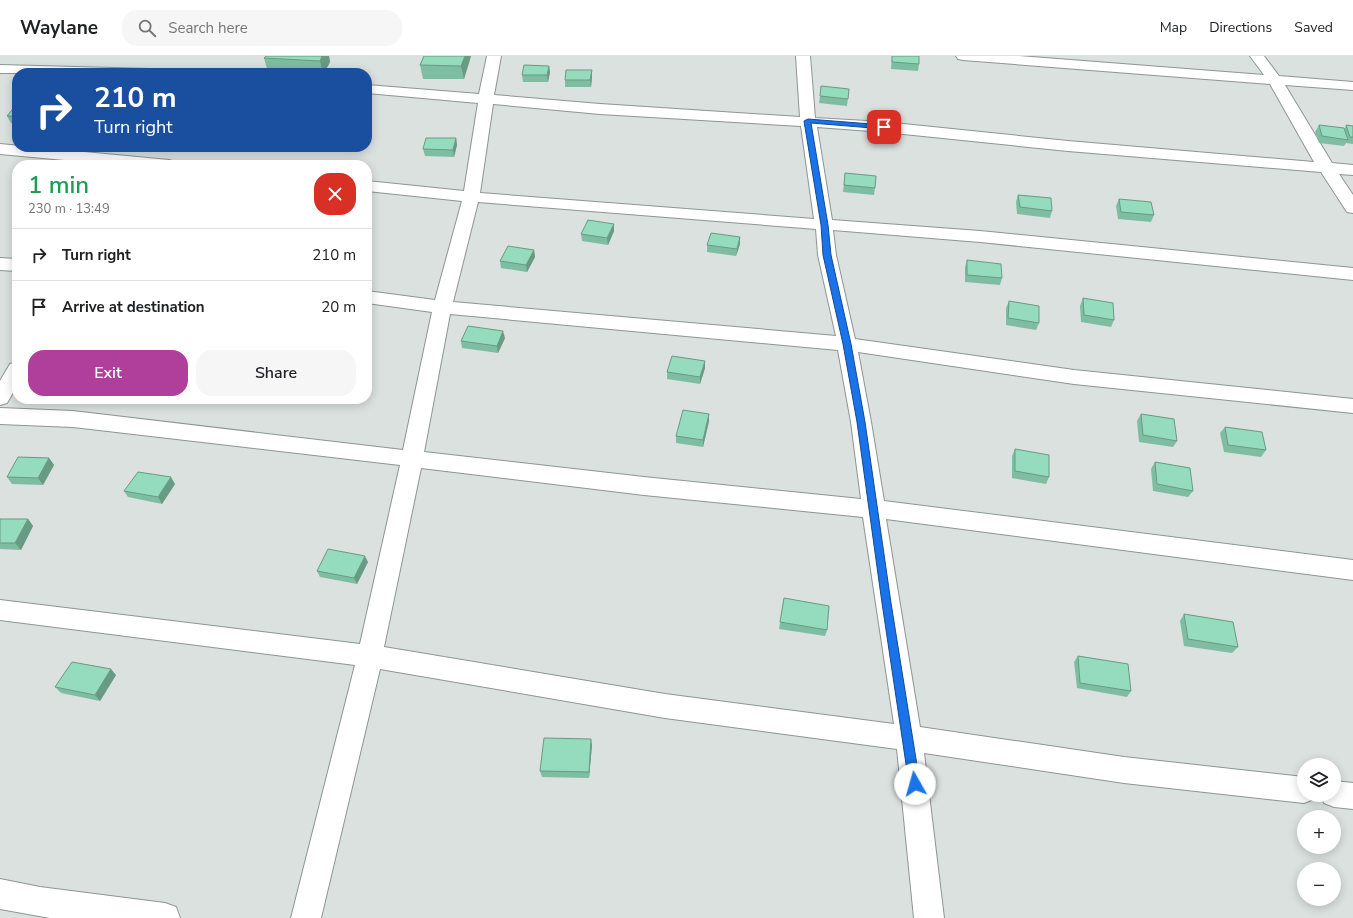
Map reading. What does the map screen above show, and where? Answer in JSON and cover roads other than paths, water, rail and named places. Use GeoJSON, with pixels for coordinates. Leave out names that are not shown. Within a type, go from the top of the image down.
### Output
{"type":"FeatureCollection","features":[{"type":"Feature","properties":{"kind":"street"},"geometry":{"type":"LineString","coordinates":[[306,918],[370,656],[412,459],[442,307],[471,198],[494,56]]}},
{"type":"Feature","properties":{"kind":"street"},"geometry":{"type":"LineString","coordinates":[[803,56],[808,121],[824,225],[827,255],[847,344],[861,422],[886,603],[909,738],[929,918]]}},
{"type":"Feature","properties":{"kind":"street"},"geometry":{"type":"LineString","coordinates":[[963,56],[1353,86]]}},
{"type":"Feature","properties":{"kind":"street"},"geometry":{"type":"LineString","coordinates":[[1257,56],[1275,80],[1327,168],[1353,208]]}},
{"type":"Feature","properties":{"kind":"street"},"geometry":{"type":"LineString","coordinates":[[0,70],[12,70]]}},
{"type":"Feature","properties":{"kind":"street"},"geometry":{"type":"LineString","coordinates":[[372,89],[600,109],[808,121],[928,131],[1068,146],[1353,170]]}},
{"type":"Feature","properties":{"kind":"street"},"geometry":{"type":"LineString","coordinates":[[0,148],[12,149]]}},
{"type":"Feature","properties":{"kind":"street"},"geometry":{"type":"LineString","coordinates":[[36,152],[107,160]]}},
{"type":"Feature","properties":{"kind":"street"},"geometry":{"type":"LineString","coordinates":[[372,187],[471,198],[1056,244],[1353,274]]}},
{"type":"Feature","properties":{"kind":"street"},"geometry":{"type":"LineString","coordinates":[[0,264],[12,265]]}},
{"type":"Feature","properties":{"kind":"street"},"geometry":{"type":"LineString","coordinates":[[372,298],[442,307],[640,327],[847,344],[1074,377],[1353,406]]}},
{"type":"Feature","properties":{"kind":"street"},"geometry":{"type":"LineString","coordinates":[[0,398],[12,378]]}},
{"type":"Feature","properties":{"kind":"street"},"geometry":{"type":"LineString","coordinates":[[0,416],[73,419],[644,486],[874,509],[1353,570]]}},
{"type":"Feature","properties":{"kind":"street"},"geometry":{"type":"LineString","coordinates":[[0,610],[370,656],[665,706],[909,738],[1124,770],[1297,789]]}},
{"type":"Feature","properties":{"kind":"street"},"geometry":{"type":"LineString","coordinates":[[1341,795],[1353,796]]}},
{"type":"Feature","properties":{"kind":"street"},"geometry":{"type":"LineString","coordinates":[[0,894],[40,902],[165,918]]}}]}
